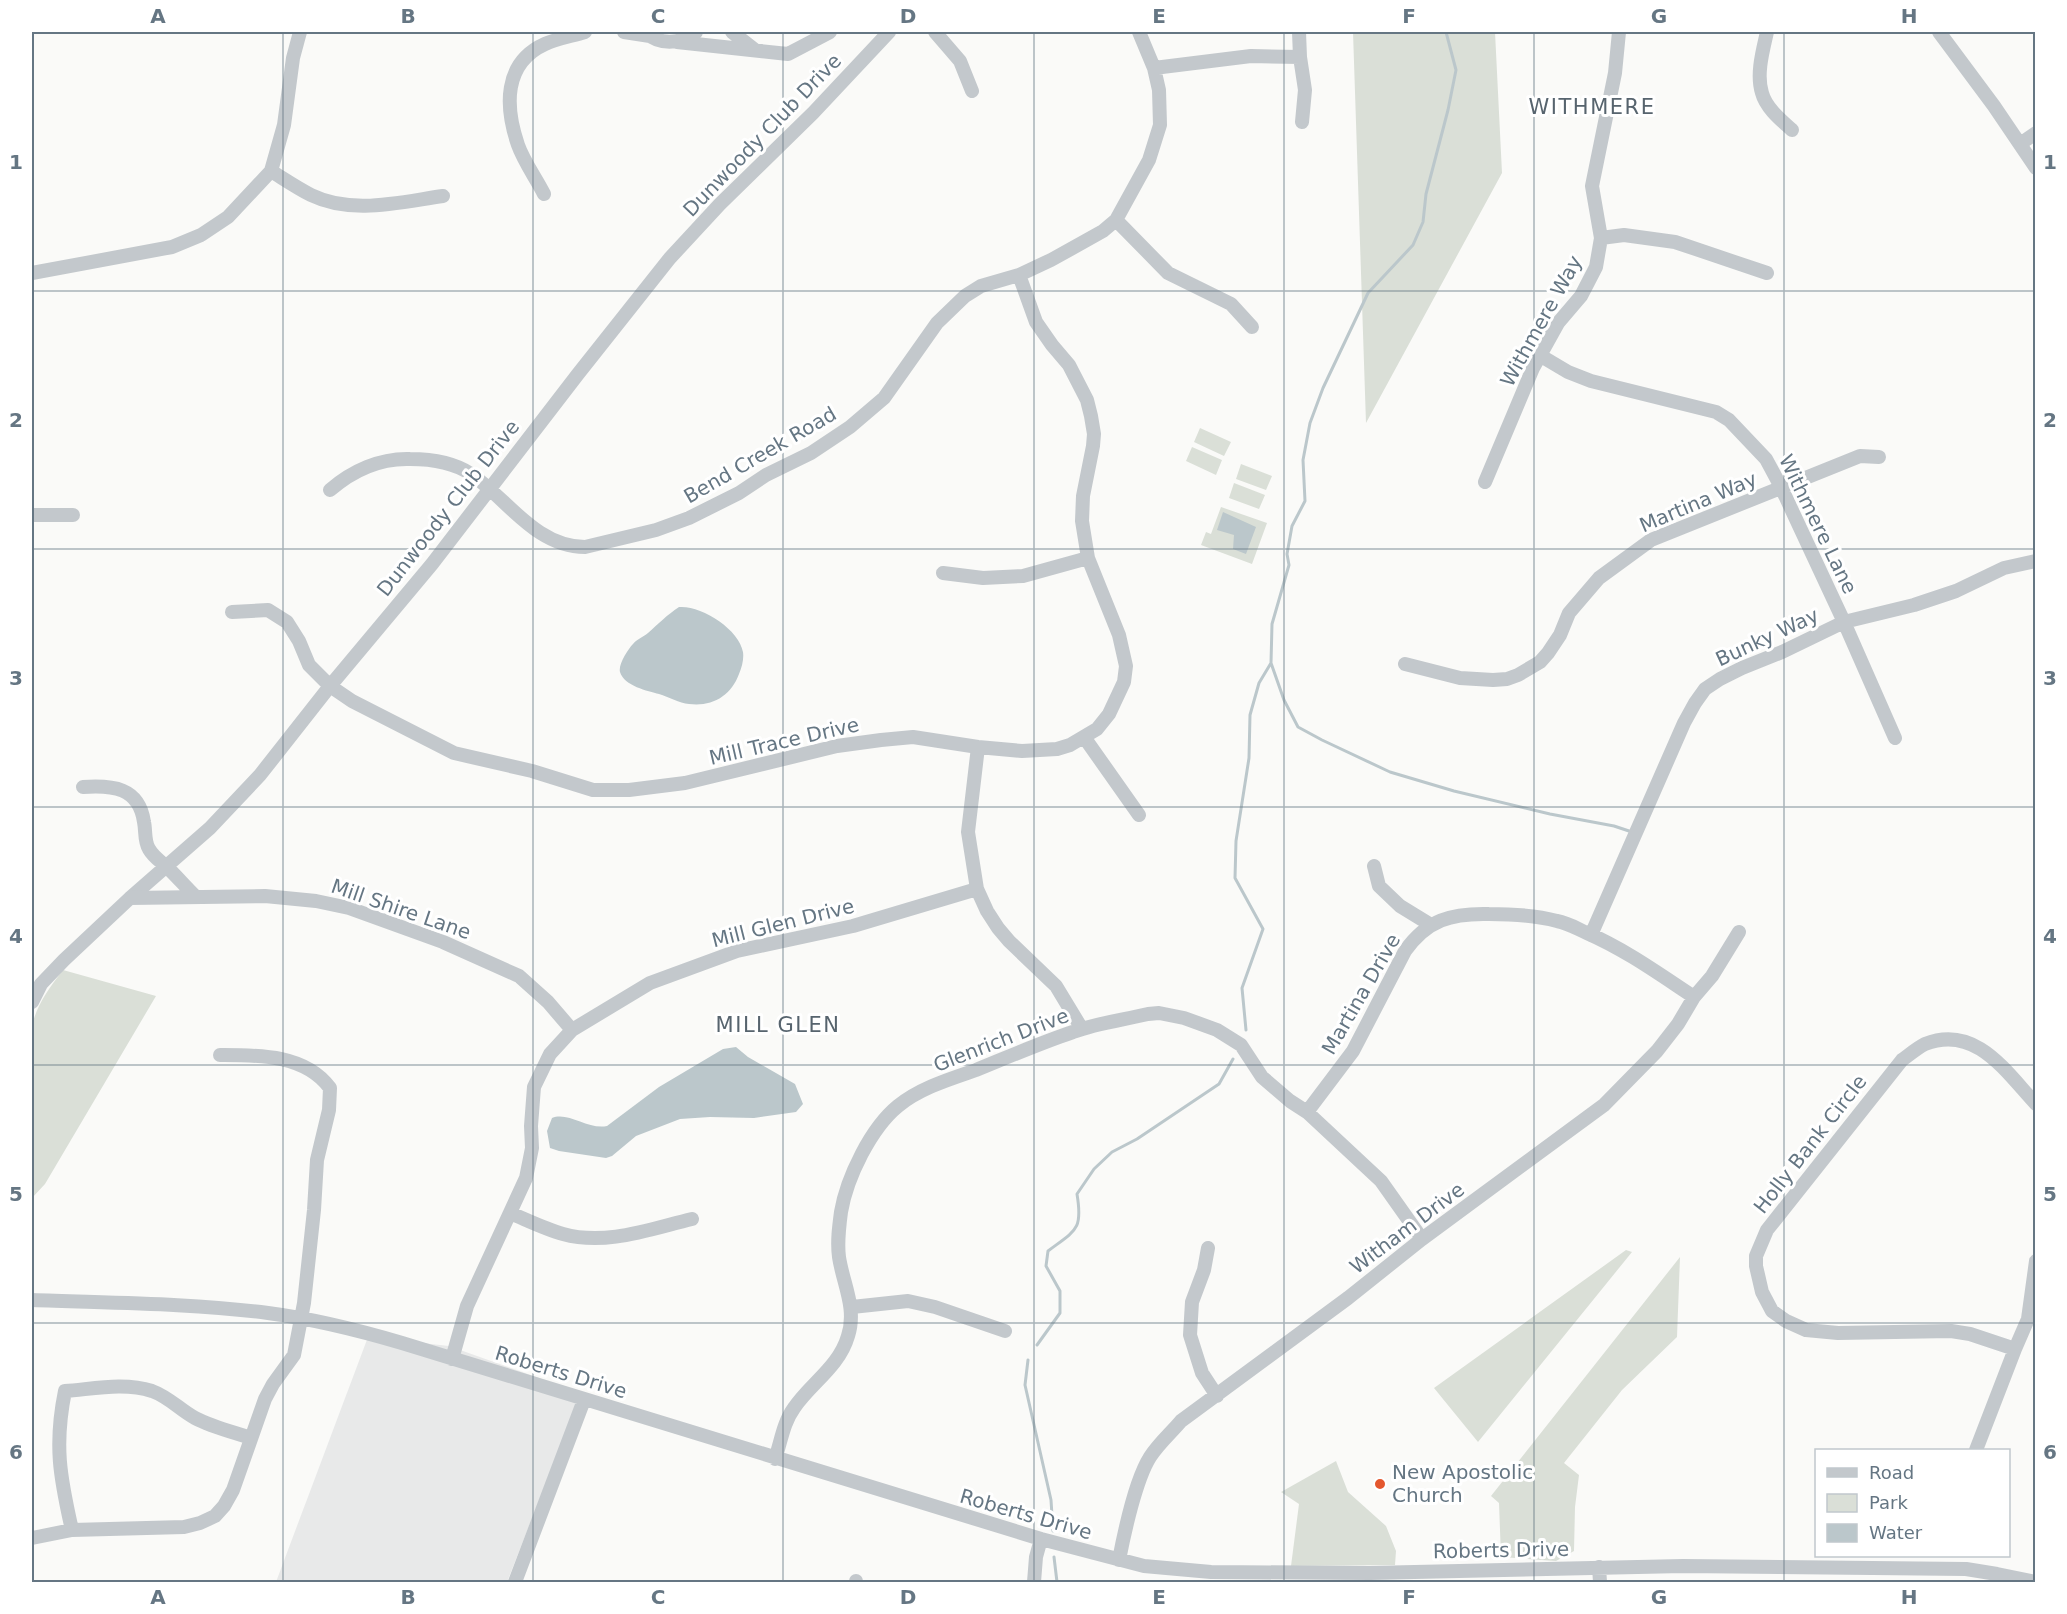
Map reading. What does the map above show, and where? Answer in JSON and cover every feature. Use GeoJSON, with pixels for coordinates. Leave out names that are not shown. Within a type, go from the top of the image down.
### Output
{"type":"FeatureCollection","features":[{"type":"Feature","properties":{"kind":"street"},"geometry":{"type":"LineString","coordinates":[[32,273],[172,247],[201,235],[228,217],[271,171],[284,125],[293,58],[300,32]]}},
{"type":"Feature","properties":{"kind":"street"},"geometry":{"type":"LineString","coordinates":[[544,194],[519,145],[508,100],[514,75],[528,55],[545,44],[585,32]]}},
{"type":"Feature","properties":{"kind":"street"},"geometry":{"type":"LineString","coordinates":[[624,32],[647,34],[663,42],[788,54],[830,32]]}},
{"type":"Feature","properties":{"kind":"street"},"geometry":{"type":"LineString","coordinates":[[676,42],[696,32]]}},
{"type":"Feature","properties":{"kind":"street"},"geometry":{"type":"LineString","coordinates":[[732,32],[755,50]]}},
{"type":"Feature","properties":{"kind":"street","name":"Dunwoody Club Drive"},"geometry":{"type":"LineString","coordinates":[[32,1002],[41,984],[51,973],[130,898],[210,828],[260,775],[330,686],[432,564],[670,258],[889,32]]}},
{"type":"Feature","properties":{"kind":"street"},"geometry":{"type":"LineString","coordinates":[[935,32],[960,61],[972,91]]}},
{"type":"Feature","properties":{"kind":"street","name":"Bend Creek Road"},"geometry":{"type":"LineString","coordinates":[[330,490],[345,477],[370,465],[400,458],[428,459],[447,463],[470,473],[533,529],[577,547],[605,544],[656,531],[690,518],[731,497],[766,475],[811,453],[850,427],[884,398],[937,323],[965,296],[981,286],[1019,274],[1079,245],[1103,231],[1116,220],[1149,160],[1160,125],[1159,90],[1154,68],[1139,32]]}},
{"type":"Feature","properties":{"kind":"street"},"geometry":{"type":"LineString","coordinates":[[1299,32],[1305,90],[1302,122]]}},
{"type":"Feature","properties":{"kind":"street","name":"Withmere Way"},"geometry":{"type":"LineString","coordinates":[[1485,482],[1533,368],[1558,323],[1581,296],[1596,267],[1601,238],[1592,186],[1615,73],[1618,32]]}},
{"type":"Feature","properties":{"kind":"street"},"geometry":{"type":"LineString","coordinates":[[1767,32],[1760,71],[1762,94],[1772,111],[1792,130]]}},
{"type":"Feature","properties":{"kind":"street"},"geometry":{"type":"LineString","coordinates":[[1939,32],[2036,168]]}},
{"type":"Feature","properties":{"kind":"street"},"geometry":{"type":"LineString","coordinates":[[1154,68],[1251,56],[1300,57]]}},
{"type":"Feature","properties":{"kind":"street"},"geometry":{"type":"LineString","coordinates":[[2020,144],[2036,133]]}},
{"type":"Feature","properties":{"kind":"street"},"geometry":{"type":"LineString","coordinates":[[271,171],[311,195],[345,205],[372,206],[443,196]]}},
{"type":"Feature","properties":{"kind":"street"},"geometry":{"type":"LineString","coordinates":[[1116,220],[1168,273],[1231,304],[1252,327]]}},
{"type":"Feature","properties":{"kind":"street"},"geometry":{"type":"LineString","coordinates":[[1601,238],[1624,235],[1675,242],[1767,273]]}},
{"type":"Feature","properties":{"kind":"street","name":"Mill Trace Drive"},"geometry":{"type":"LineString","coordinates":[[232,612],[268,610],[287,622],[299,641],[309,665],[330,686],[352,701],[454,753],[532,771],[592,790],[629,790],[685,783],[837,746],[881,740],[913,737],[1022,751],[1050,750],[1070,745],[1097,729],[1109,714],[1124,682],[1126,666],[1119,635],[1088,558],[1081,511],[1093,446],[1091,416],[1087,400],[1069,365],[1036,322],[1019,274]]}},
{"type":"Feature","properties":{"kind":"street","name":"Withmere Lane"},"geometry":{"type":"LineString","coordinates":[[1541,356],[1568,372],[1591,381],[1716,412],[1729,420],[1766,459],[1844,622],[1895,738]]}},
{"type":"Feature","properties":{"kind":"street","name":"Martina Way"},"geometry":{"type":"LineString","coordinates":[[1405,664],[1460,678],[1493,680],[1518,675],[1540,662],[1548,653],[1560,635],[1569,613],[1599,578],[1651,540],[1860,456],[1879,457]]}},
{"type":"Feature","properties":{"kind":"street"},"geometry":{"type":"LineString","coordinates":[[32,515],[73,515]]}},
{"type":"Feature","properties":{"kind":"street"},"geometry":{"type":"LineString","coordinates":[[943,573],[983,578],[1023,576],[1088,558]]}},
{"type":"Feature","properties":{"kind":"street","name":"Bunky Way"},"geometry":{"type":"LineString","coordinates":[[1591,935],[1684,723],[1705,689],[1742,668],[1792,648],[1844,622],[1914,605],[1956,591],[2004,567],[2036,561]]}},
{"type":"Feature","properties":{"kind":"street"},"geometry":{"type":"LineString","coordinates":[[1084,737],[1139,815]]}},
{"type":"Feature","properties":{"kind":"street"},"geometry":{"type":"LineString","coordinates":[[978,747],[968,832],[977,889],[998,928],[1056,986],[1082,1029]]}},
{"type":"Feature","properties":{"kind":"street"},"geometry":{"type":"LineString","coordinates":[[83,787],[112,786],[123,790],[133,798],[143,816],[148,848],[157,860],[167,866],[195,896]]}},
{"type":"Feature","properties":{"kind":"street"},"geometry":{"type":"LineString","coordinates":[[1374,866],[1379,886],[1400,906],[1431,925]]}},
{"type":"Feature","properties":{"kind":"street","name":"Mill Glen Drive"},"geometry":{"type":"LineString","coordinates":[[452,1359],[467,1306],[526,1178],[532,1148],[534,1087],[550,1054],[572,1030],[650,982],[737,951],[843,928],[977,889]]}},
{"type":"Feature","properties":{"kind":"street","name":"Mill Shire Lane"},"geometry":{"type":"LineString","coordinates":[[130,898],[265,896],[316,901],[360,912],[443,942],[519,976],[548,1002],[572,1030]]}},
{"type":"Feature","properties":{"kind":"street","name":"Martina Drive"},"geometry":{"type":"LineString","coordinates":[[1307,1112],[1353,1051],[1412,941],[1431,925],[1454,916],[1512,914],[1560,921],[1644,963],[1694,997]]}},
{"type":"Feature","properties":{"kind":"street","name":"Witham Drive"},"geometry":{"type":"LineString","coordinates":[[1119,1560],[1143,1468],[1181,1421],[1347,1298],[1422,1239],[1604,1106],[1657,1051],[1678,1024],[1694,997],[1712,976],[1739,932]]}},
{"type":"Feature","properties":{"kind":"street","name":"Glenrich Drive"},"geometry":{"type":"LineString","coordinates":[[775,1459],[785,1424],[794,1408],[841,1353],[851,1324],[852,1307],[839,1255],[840,1217],[863,1151],[877,1126],[900,1104],[942,1082],[1082,1029],[1159,1013],[1217,1030],[1241,1045],[1262,1077],[1307,1112],[1382,1181],[1422,1239]]}},
{"type":"Feature","properties":{"kind":"street","name":"Holly Bank Circle"},"geometry":{"type":"LineString","coordinates":[[2015,1349],[1970,1334],[1951,1331],[1839,1333],[1806,1330],[1786,1321],[1772,1311],[1762,1292],[1756,1256],[1767,1230],[1825,1155],[1902,1060],[1924,1045],[1940,1040],[1960,1041],[1978,1047],[2000,1063],[2036,1104]]}},
{"type":"Feature","properties":{"kind":"street"},"geometry":{"type":"LineString","coordinates":[[32,1538],[72,1530],[172,1529],[200,1524],[215,1516],[225,1506],[233,1490],[273,1384],[294,1355],[302,1315],[314,1210],[317,1160],[329,1110],[330,1088],[318,1074],[287,1061],[259,1055],[220,1056]]}},
{"type":"Feature","properties":{"kind":"street"},"geometry":{"type":"LineString","coordinates":[[510,1213],[563,1234],[598,1238],[615,1238],[692,1219]]}},
{"type":"Feature","properties":{"kind":"street"},"geometry":{"type":"LineString","coordinates":[[1209,1248],[1204,1270],[1192,1302],[1190,1335],[1202,1373],[1217,1395]]}},
{"type":"Feature","properties":{"kind":"street"},"geometry":{"type":"LineString","coordinates":[[1976,1449],[2028,1319],[2036,1261]]}},
{"type":"Feature","properties":{"kind":"street","name":"Roberts Drive"},"geometry":{"type":"LineString","coordinates":[[32,1300],[230,1309],[302,1315],[373,1334],[1041,1539],[1119,1560],[1162,1568],[1211,1572],[1433,1577],[1599,1567],[1828,1576],[1933,1562],[2029,1581]]}},
{"type":"Feature","properties":{"kind":"street"},"geometry":{"type":"LineString","coordinates":[[852,1307],[908,1301],[935,1307],[1005,1331]]}},
{"type":"Feature","properties":{"kind":"street"},"geometry":{"type":"LineString","coordinates":[[72,1530],[58,1455],[59,1421],[64,1391],[115,1387],[153,1391],[170,1400],[194,1418],[251,1438]]}},
{"type":"Feature","properties":{"kind":"street"},"geometry":{"type":"LineString","coordinates":[[514,1582],[584,1400]]}},
{"type":"Feature","properties":{"kind":"street"},"geometry":{"type":"LineString","coordinates":[[1034,1582],[1036,1557],[1041,1539]]}},
{"type":"Feature","properties":{"kind":"street"},"geometry":{"type":"LineString","coordinates":[[1599,1567],[1600,1582]]}},
{"type":"Feature","properties":{"kind":"shaded area"},"geometry":{"type":"Polygon","coordinates":[[[368,1337],[449,1346],[581,1393],[507,1582],[276,1582],[368,1337]]]}},
{"type":"Feature","properties":{"kind":"green space"},"geometry":{"type":"Polygon","coordinates":[[[1353,32],[1495,32],[1502,173],[1366,423],[1353,32]]]}},
{"type":"Feature","properties":{"kind":"green space"},"geometry":{"type":"Polygon","coordinates":[[[1200,428],[1231,442],[1224,456],[1194,442],[1200,428]]]}},
{"type":"Feature","properties":{"kind":"green space"},"geometry":{"type":"Polygon","coordinates":[[[1192,447],[1222,460],[1216,475],[1186,461],[1192,447]]]}},
{"type":"Feature","properties":{"kind":"green space"},"geometry":{"type":"Polygon","coordinates":[[[1241,464],[1272,476],[1266,490],[1236,479],[1241,464]]]}},
{"type":"Feature","properties":{"kind":"green space"},"geometry":{"type":"Polygon","coordinates":[[[1234,483],[1265,495],[1259,509],[1229,498],[1234,483]]]}},
{"type":"Feature","properties":{"kind":"green space"},"geometry":{"type":"Polygon","coordinates":[[[1221,507],[1267,523],[1252,564],[1201,545],[1206,532],[1211,534],[1221,507]]]}},
{"type":"Feature","properties":{"kind":"green space"},"geometry":{"type":"Polygon","coordinates":[[[63,970],[156,996],[45,1184],[32,1198],[32,1025],[44,996],[63,970]]]}},
{"type":"Feature","properties":{"kind":"green space"},"geometry":{"type":"Polygon","coordinates":[[[1626,1250],[1632,1252],[1478,1442],[1434,1388],[1626,1250]]]}},
{"type":"Feature","properties":{"kind":"green space"},"geometry":{"type":"Polygon","coordinates":[[[1680,1257],[1677,1337],[1622,1390],[1564,1463],[1579,1475],[1575,1507],[1574,1551],[1556,1561],[1501,1557],[1499,1503],[1491,1496],[1680,1257]]]}},
{"type":"Feature","properties":{"kind":"green space"},"geometry":{"type":"Polygon","coordinates":[[[1336,1461],[1348,1492],[1386,1526],[1396,1551],[1395,1565],[1291,1566],[1299,1504],[1281,1492],[1336,1461]]]}},
{"type":"Feature","properties":{"kind":"water"},"geometry":{"type":"Polygon","coordinates":[[[1223,512],[1256,527],[1246,554],[1233,549],[1234,535],[1217,530],[1223,512]]]}},
{"type":"Feature","properties":{"kind":"water"},"geometry":{"type":"Polygon","coordinates":[[[679,607],[688,607],[708,614],[727,627],[740,643],[743,652],[741,669],[726,694],[713,702],[689,704],[682,702],[631,684],[622,677],[620,672],[622,661],[633,644],[679,607]]]}},
{"type":"Feature","properties":{"kind":"water"},"geometry":{"type":"Polygon","coordinates":[[[736,1047],[748,1057],[795,1084],[803,1104],[796,1112],[754,1118],[680,1119],[636,1136],[612,1156],[606,1158],[550,1148],[547,1131],[552,1118],[565,1117],[600,1127],[607,1126],[659,1087],[723,1049],[736,1047]]]}},
{"type":"Feature","properties":{"kind":"waterway"},"geometry":{"type":"LineString","coordinates":[[1446,32],[1456,70],[1426,194],[1423,222],[1413,245],[1368,293],[1323,388],[1310,423],[1303,460],[1305,501],[1292,526],[1287,554],[1289,565],[1272,624],[1271,663],[1284,700],[1298,727],[1390,772],[1454,791],[1629,831]]}},
{"type":"Feature","properties":{"kind":"waterway"},"geometry":{"type":"LineString","coordinates":[[1246,1030],[1242,988],[1263,929],[1235,878],[1236,841],[1249,758],[1250,715],[1259,683],[1271,663]]}},
{"type":"Feature","properties":{"kind":"waterway"},"geometry":{"type":"LineString","coordinates":[[1037,1345],[1060,1313],[1060,1291],[1046,1266],[1048,1251],[1075,1228],[1079,1215],[1077,1194],[1094,1169],[1112,1152],[1137,1139],[1219,1084],[1233,1059]]}},
{"type":"Feature","properties":{"kind":"waterway"},"geometry":{"type":"LineString","coordinates":[[1028,1360],[1025,1385],[1051,1500],[1053,1531]]}},
{"type":"Feature","properties":{"kind":"waterway"},"geometry":{"type":"LineString","coordinates":[[1054,1557],[1057,1582]]}},
{"type":"Feature","properties":{"kind":"place","name":"New Apostolic Church"},"geometry":{"type":"Point","coordinates":[1380,1484]}},
{"type":"Feature","properties":{"kind":"district","name":"WITHMERE"},"geometry":{"type":"Point","coordinates":[1592,107]}},
{"type":"Feature","properties":{"kind":"district","name":"MILL GLEN"},"geometry":{"type":"Point","coordinates":[778,1025]}}]}
